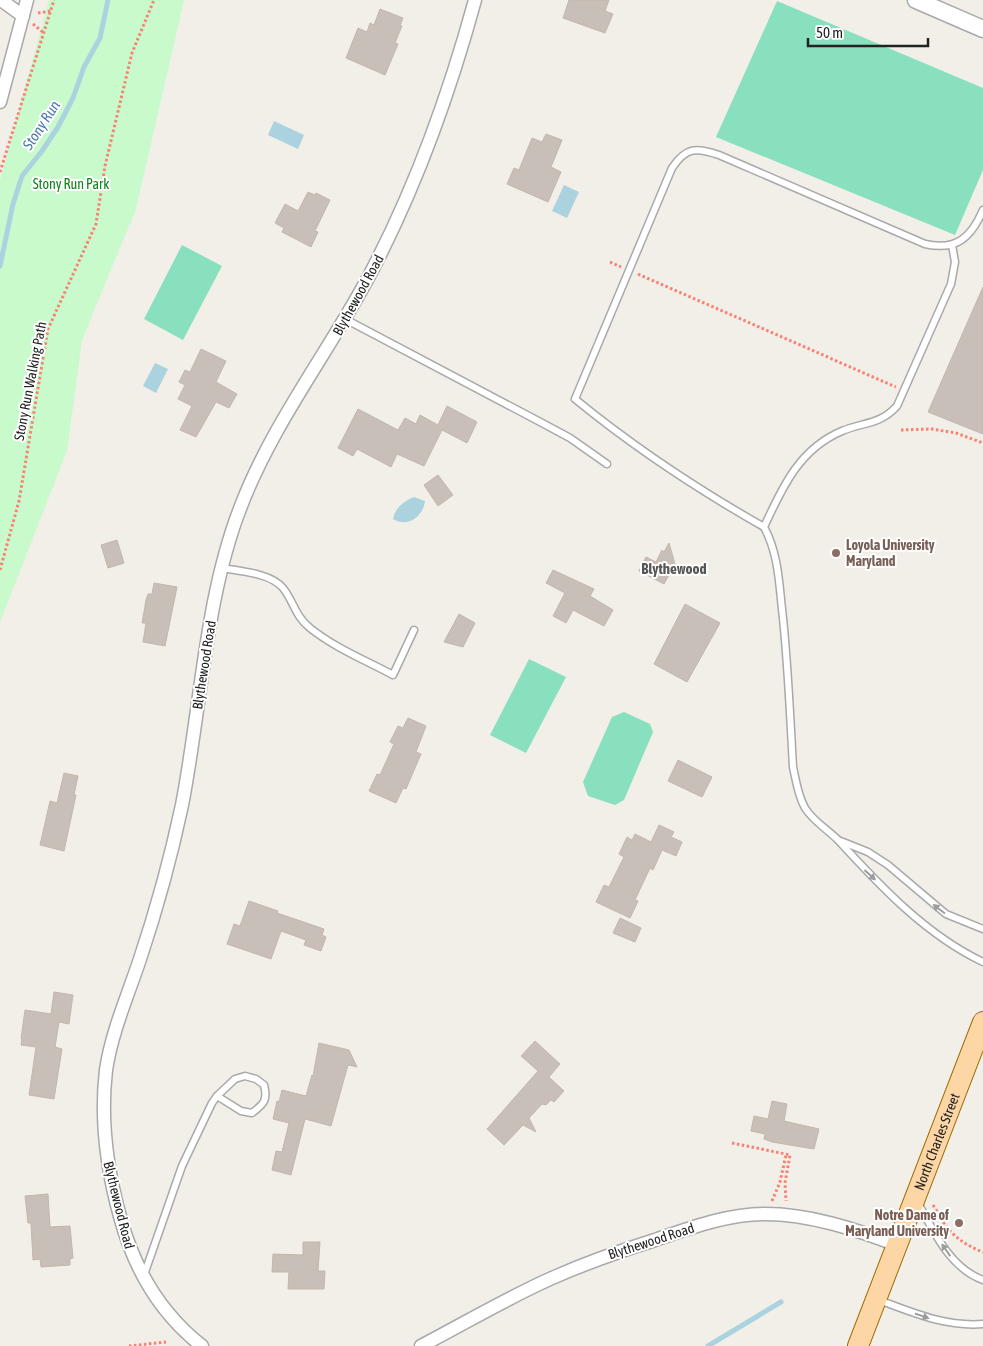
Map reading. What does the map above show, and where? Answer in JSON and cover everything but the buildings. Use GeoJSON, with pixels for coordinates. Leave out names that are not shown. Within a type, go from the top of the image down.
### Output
{"type":"FeatureCollection","features":[{"type":"Feature","properties":{"kind":"main road","name":"North Charles Street"},"geometry":{"type":"LineString","coordinates":[[858,1346],[897,1245],[924,1201],[983,1022]]}},
{"type":"Feature","properties":{"kind":"street"},"geometry":{"type":"LineString","coordinates":[[1,0],[23,16]]}},
{"type":"Feature","properties":{"kind":"street"},"geometry":{"type":"LineString","coordinates":[[0,102],[27,0]]}},
{"type":"Feature","properties":{"kind":"street","name":"Blythewood Road"},"geometry":{"type":"LineString","coordinates":[[202,1346],[168,1312],[143,1278],[125,1234],[111,1184],[108,1165],[104,1116],[104,1089],[107,1065],[116,1030],[148,937],[167,869],[187,779],[213,609],[234,523],[255,473],[291,408],[345,319],[381,252],[418,169],[444,100],[475,0]]}},
{"type":"Feature","properties":{"kind":"street"},"geometry":{"type":"LineString","coordinates":[[916,0],[983,29]]}},
{"type":"Feature","properties":{"kind":"street","name":"Blythewood Road"},"geometry":{"type":"LineString","coordinates":[[421,1346],[533,1287],[590,1262],[694,1227],[731,1218],[763,1214],[791,1216],[855,1231],[897,1245]]}},
{"type":"Feature","properties":{"kind":"lane"},"geometry":{"type":"LineString","coordinates":[[983,210],[970,234],[952,245],[925,244],[719,155],[703,150],[691,150],[681,156],[672,168],[575,399],[662,465],[708,496],[764,527],[771,541],[778,573],[785,636],[793,768],[796,784],[803,802],[809,813],[837,839],[861,867],[938,937],[983,962]]}},
{"type":"Feature","properties":{"kind":"lane"},"geometry":{"type":"LineString","coordinates":[[764,527],[786,481],[804,457],[817,446],[842,431],[871,424],[890,414],[897,406],[950,284],[955,262],[952,245]]}},
{"type":"Feature","properties":{"kind":"lane"},"geometry":{"type":"LineString","coordinates":[[345,319],[570,438],[607,464]]}},
{"type":"Feature","properties":{"kind":"lane"},"geometry":{"type":"LineString","coordinates":[[222,568],[266,577],[277,582],[283,588],[302,621],[312,629],[341,648],[394,675],[414,630]]}},
{"type":"Feature","properties":{"kind":"lane"},"geometry":{"type":"LineString","coordinates":[[837,839],[868,852],[888,865],[946,914],[983,930]]}},
{"type":"Feature","properties":{"kind":"lane"},"geometry":{"type":"LineString","coordinates":[[143,1278],[182,1166],[205,1116],[217,1096],[235,1079],[245,1076],[256,1079],[264,1085],[267,1094],[263,1105],[252,1113],[241,1111],[217,1096]]}},
{"type":"Feature","properties":{"kind":"lane"},"geometry":{"type":"LineString","coordinates":[[924,1201],[930,1226],[952,1259],[969,1274],[983,1280]]}},
{"type":"Feature","properties":{"kind":"lane"},"geometry":{"type":"LineString","coordinates":[[876,1299],[941,1322],[983,1324]]}},
{"type":"Feature","properties":{"kind":"path"},"geometry":{"type":"LineString","coordinates":[[0,172],[54,0]]}},
{"type":"Feature","properties":{"kind":"path","name":"Stony Run Walking Path"},"geometry":{"type":"LineString","coordinates":[[0,570],[19,501],[48,329],[96,224],[106,166],[132,53],[154,0]]}},
{"type":"Feature","properties":{"kind":"path"},"geometry":{"type":"LineString","coordinates":[[610,262],[904,391]]}},
{"type":"Feature","properties":{"kind":"path"},"geometry":{"type":"LineString","coordinates":[[901,430],[932,429],[956,433],[983,443]]}},
{"type":"Feature","properties":{"kind":"path"},"geometry":{"type":"LineString","coordinates":[[732,1143],[786,1154],[782,1182],[763,1214]]}},
{"type":"Feature","properties":{"kind":"path"},"geometry":{"type":"LineString","coordinates":[[782,1182],[791,1216]]}},
{"type":"Feature","properties":{"kind":"path"},"geometry":{"type":"LineString","coordinates":[[924,1201],[947,1228],[968,1245],[983,1252]]}},
{"type":"Feature","properties":{"kind":"path"},"geometry":{"type":"LineString","coordinates":[[129,1346],[166,1342]]}},
{"type":"Feature","properties":{"kind":"green space","name":"Stony Run Park"},"geometry":{"type":"Polygon","coordinates":[[[49,0],[184,0],[136,209],[82,340],[67,451],[0,622],[0,180],[49,0]]]}},
{"type":"Feature","properties":{"kind":"green space"},"geometry":{"type":"Polygon","coordinates":[[[777,1],[983,88],[983,170],[955,235],[716,137],[777,1]]]}},
{"type":"Feature","properties":{"kind":"green space"},"geometry":{"type":"Polygon","coordinates":[[[182,245],[222,266],[183,340],[144,319],[182,245]]]}},
{"type":"Feature","properties":{"kind":"green space"},"geometry":{"type":"Polygon","coordinates":[[[529,659],[566,677],[526,753],[490,735],[529,659]]]}},
{"type":"Feature","properties":{"kind":"green space"},"geometry":{"type":"Polygon","coordinates":[[[624,712],[650,724],[653,732],[624,800],[615,805],[588,796],[583,782],[612,717],[624,712]]]}},
{"type":"Feature","properties":{"kind":"water"},"geometry":{"type":"Polygon","coordinates":[[[274,121],[304,135],[298,149],[268,135],[274,121]]]}},
{"type":"Feature","properties":{"kind":"water"},"geometry":{"type":"Polygon","coordinates":[[[564,185],[579,192],[567,218],[552,211],[564,185]]]}},
{"type":"Feature","properties":{"kind":"water"},"geometry":{"type":"Polygon","coordinates":[[[155,363],[168,369],[156,393],[143,386],[155,363]]]}},
{"type":"Feature","properties":{"kind":"water"},"geometry":{"type":"Polygon","coordinates":[[[414,497],[425,501],[424,507],[418,516],[404,522],[393,519],[400,505],[414,497]]]}},
{"type":"Feature","properties":{"kind":"waterway","name":"Stony Run"},"geometry":{"type":"LineString","coordinates":[[0,266],[13,204],[22,176],[58,127],[73,98],[84,67],[100,38],[108,0]]}},
{"type":"Feature","properties":{"kind":"waterway"},"geometry":{"type":"LineString","coordinates":[[708,1346],[781,1302]]}},
{"type":"Feature","properties":{"kind":"place","name":"Loyola University Maryland"},"geometry":{"type":"Point","coordinates":[836,553]}},
{"type":"Feature","properties":{"kind":"place","name":"Notre Dame of Maryland University"},"geometry":{"type":"Point","coordinates":[959,1223]}},
{"type":"Feature","properties":{"kind":"district","name":"Blythewood"},"geometry":{"type":"Point","coordinates":[674,568]}}]}
